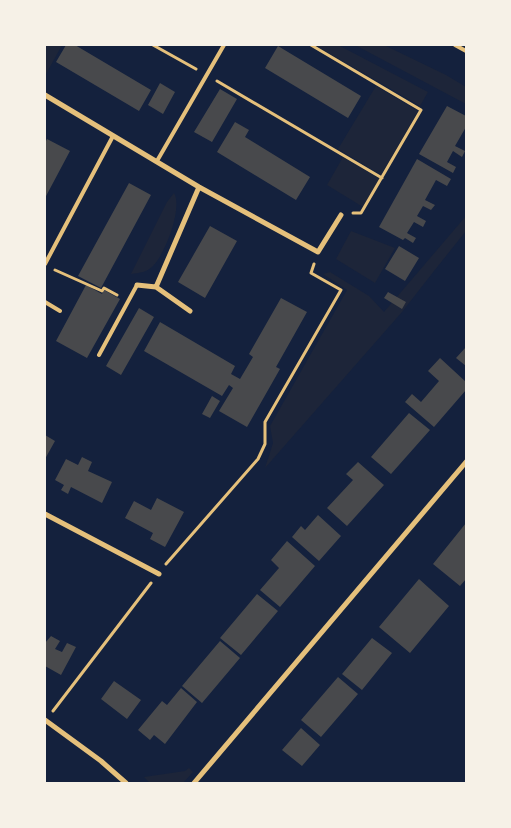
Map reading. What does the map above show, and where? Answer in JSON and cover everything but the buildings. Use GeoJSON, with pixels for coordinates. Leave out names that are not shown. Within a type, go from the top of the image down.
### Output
{"type":"FeatureCollection","features":[{"type":"Feature","properties":{"kind":"street"},"geometry":{"type":"LineString","coordinates":[[45,95],[199,187],[318,252],[341,215]]}},
{"type":"Feature","properties":{"kind":"street"},"geometry":{"type":"LineString","coordinates":[[156,287],[199,187]]}},
{"type":"Feature","properties":{"kind":"street"},"geometry":{"type":"LineString","coordinates":[[136,285],[156,287],[190,311]]}},
{"type":"Feature","properties":{"kind":"street"},"geometry":{"type":"LineString","coordinates":[[194,783],[466,462]]}},
{"type":"Feature","properties":{"kind":"street"},"geometry":{"type":"LineString","coordinates":[[45,514],[159,574]]}},
{"type":"Feature","properties":{"kind":"street"},"geometry":{"type":"LineString","coordinates":[[46,720],[101,761],[126,783]]}},
{"type":"Feature","properties":{"kind":"lane"},"geometry":{"type":"LineString","coordinates":[[157,161],[224,45]]}},
{"type":"Feature","properties":{"kind":"lane"},"geometry":{"type":"LineString","coordinates":[[455,45],[466,50]]}},
{"type":"Feature","properties":{"kind":"lane"},"geometry":{"type":"LineString","coordinates":[[45,264],[113,136]]}},
{"type":"Feature","properties":{"kind":"lane"},"geometry":{"type":"LineString","coordinates":[[99,355],[136,285]]}},
{"type":"Feature","properties":{"kind":"lane"},"geometry":{"type":"LineString","coordinates":[[45,302],[60,311]]}},
{"type":"Feature","properties":{"kind":"path"},"geometry":{"type":"LineString","coordinates":[[153,45],[382,178]]}},
{"type":"Feature","properties":{"kind":"path"},"geometry":{"type":"LineString","coordinates":[[311,45],[421,110],[361,213],[341,215]]}},
{"type":"Feature","properties":{"kind":"path"},"geometry":{"type":"LineString","coordinates":[[46,720],[68,689],[159,574],[258,459],[265,444],[266,422],[341,290],[311,273],[318,252]]}},
{"type":"Feature","properties":{"kind":"path"},"geometry":{"type":"LineString","coordinates":[[53,269],[102,291],[104,288],[128,301]]}},
{"type":"Feature","properties":{"kind":"shaded area"},"geometry":{"type":"Polygon","coordinates":[[[45,45],[62,45],[45,76],[45,45]]]}},
{"type":"Feature","properties":{"kind":"shaded area"},"geometry":{"type":"Polygon","coordinates":[[[315,45],[338,45],[428,92],[420,106],[315,45]]]}},
{"type":"Feature","properties":{"kind":"shaded area"},"geometry":{"type":"Polygon","coordinates":[[[355,45],[384,45],[446,75],[466,87],[466,104],[355,45]]]}},
{"type":"Feature","properties":{"kind":"shaded area"},"geometry":{"type":"Polygon","coordinates":[[[376,86],[418,111],[381,175],[338,149],[376,86]]]}},
{"type":"Feature","properties":{"kind":"shaded area"},"geometry":{"type":"Polygon","coordinates":[[[343,157],[380,179],[363,207],[327,185],[343,157]]]}},
{"type":"Feature","properties":{"kind":"shaded area"},"geometry":{"type":"Polygon","coordinates":[[[174,193],[176,209],[174,220],[163,252],[151,268],[143,272],[131,274],[167,202],[174,193]]]}},
{"type":"Feature","properties":{"kind":"shaded area"},"geometry":{"type":"Polygon","coordinates":[[[466,216],[466,231],[402,312],[265,468],[273,443],[270,426],[347,290],[323,274],[330,272],[369,296],[384,312],[466,216]]]}},
{"type":"Feature","properties":{"kind":"shaded area"},"geometry":{"type":"Polygon","coordinates":[[[351,231],[395,248],[375,283],[336,259],[351,231]]]}},
{"type":"Feature","properties":{"kind":"shaded area"},"geometry":{"type":"Polygon","coordinates":[[[189,768],[193,772],[183,783],[150,783],[144,777],[185,771],[189,768]]]}}]}
